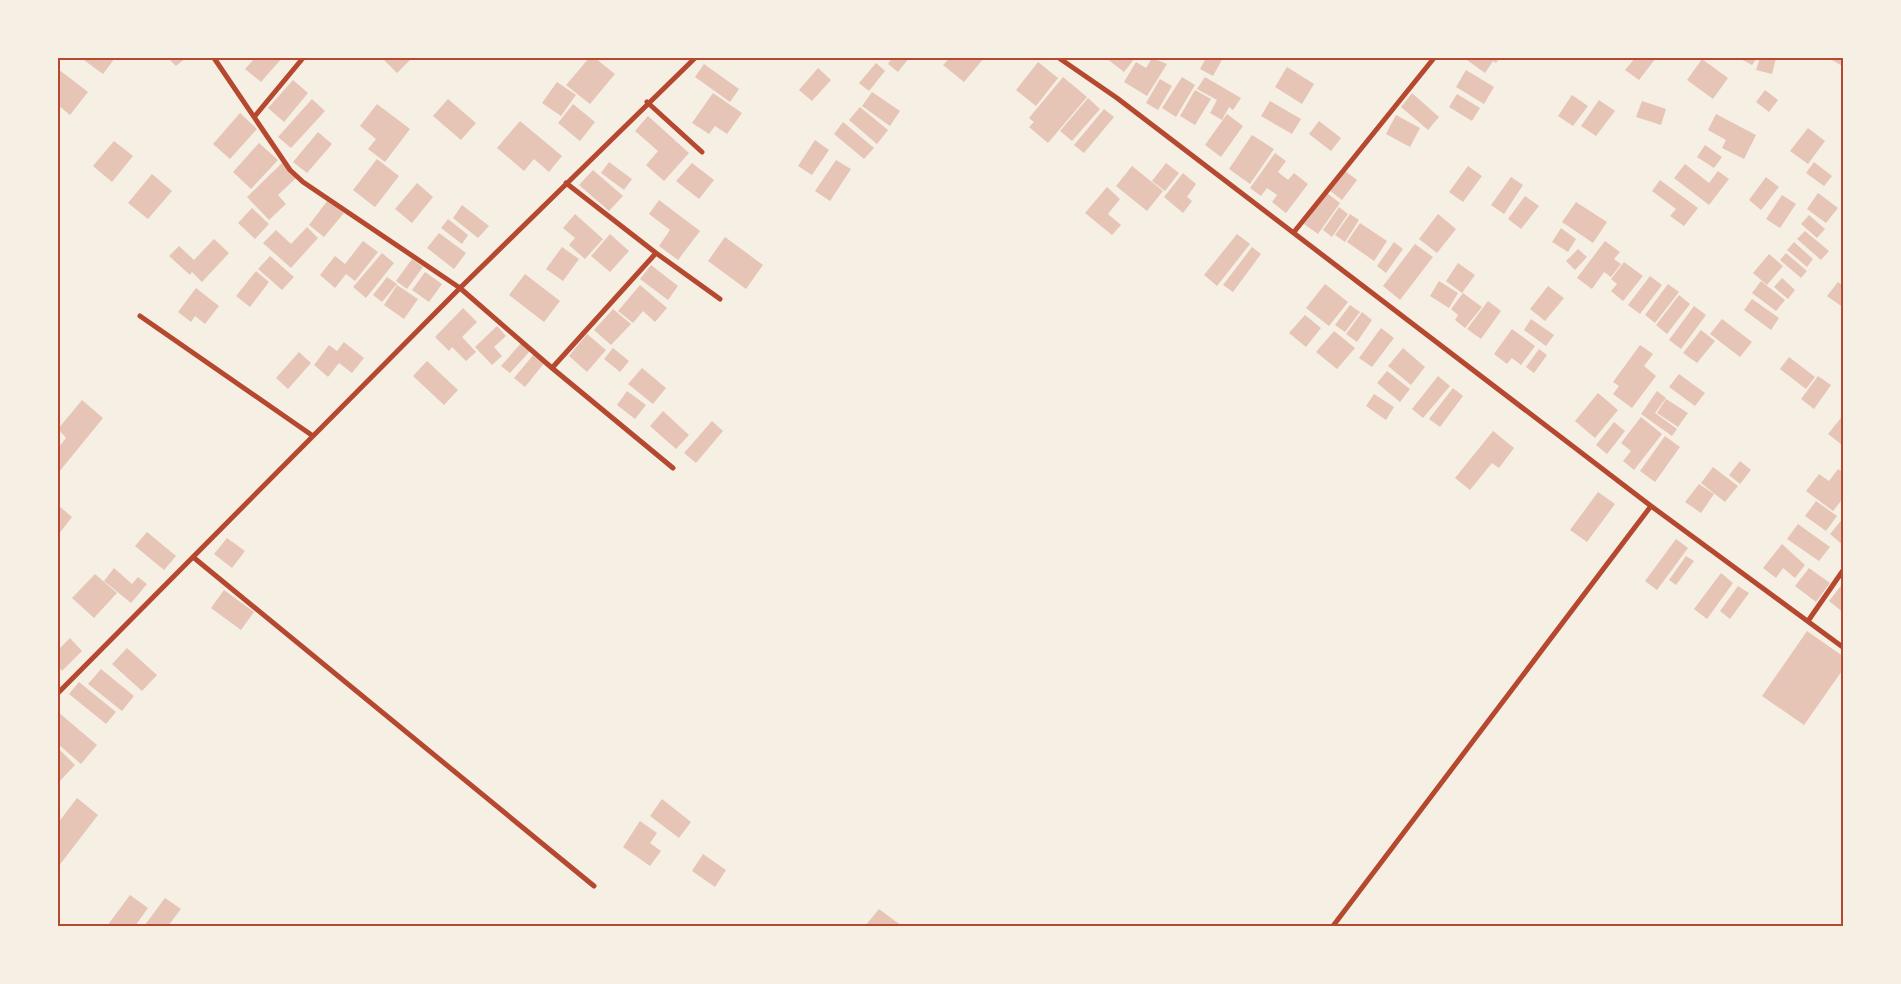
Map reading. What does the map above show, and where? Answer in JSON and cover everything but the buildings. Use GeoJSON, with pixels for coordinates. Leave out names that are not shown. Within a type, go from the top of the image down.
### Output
{"type":"FeatureCollection","features":[{"type":"Feature","properties":{"kind":"street"},"geometry":{"type":"LineString","coordinates":[[214,58],[290,170],[303,182],[460,288],[552,368],[673,468]]}},
{"type":"Feature","properties":{"kind":"street"},"geometry":{"type":"LineString","coordinates":[[255,116],[303,58]]}},
{"type":"Feature","properties":{"kind":"street"},"geometry":{"type":"LineString","coordinates":[[58,693],[460,288],[647,102],[695,58]]}},
{"type":"Feature","properties":{"kind":"street"},"geometry":{"type":"LineString","coordinates":[[1059,58],[1125,104],[1651,506],[1844,648]]}},
{"type":"Feature","properties":{"kind":"street"},"geometry":{"type":"LineString","coordinates":[[1294,232],[1434,58]]}},
{"type":"Feature","properties":{"kind":"street"},"geometry":{"type":"LineString","coordinates":[[647,102],[702,152]]}},
{"type":"Feature","properties":{"kind":"street"},"geometry":{"type":"LineString","coordinates":[[566,183],[656,254],[720,299]]}},
{"type":"Feature","properties":{"kind":"street"},"geometry":{"type":"LineString","coordinates":[[552,368],[656,254]]}},
{"type":"Feature","properties":{"kind":"street"},"geometry":{"type":"LineString","coordinates":[[140,316],[313,436]]}},
{"type":"Feature","properties":{"kind":"street"},"geometry":{"type":"LineString","coordinates":[[1333,926],[1651,506]]}},
{"type":"Feature","properties":{"kind":"street"},"geometry":{"type":"LineString","coordinates":[[193,557],[594,886]]}},
{"type":"Feature","properties":{"kind":"street"},"geometry":{"type":"LineString","coordinates":[[1808,621],[1844,569]]}}]}
